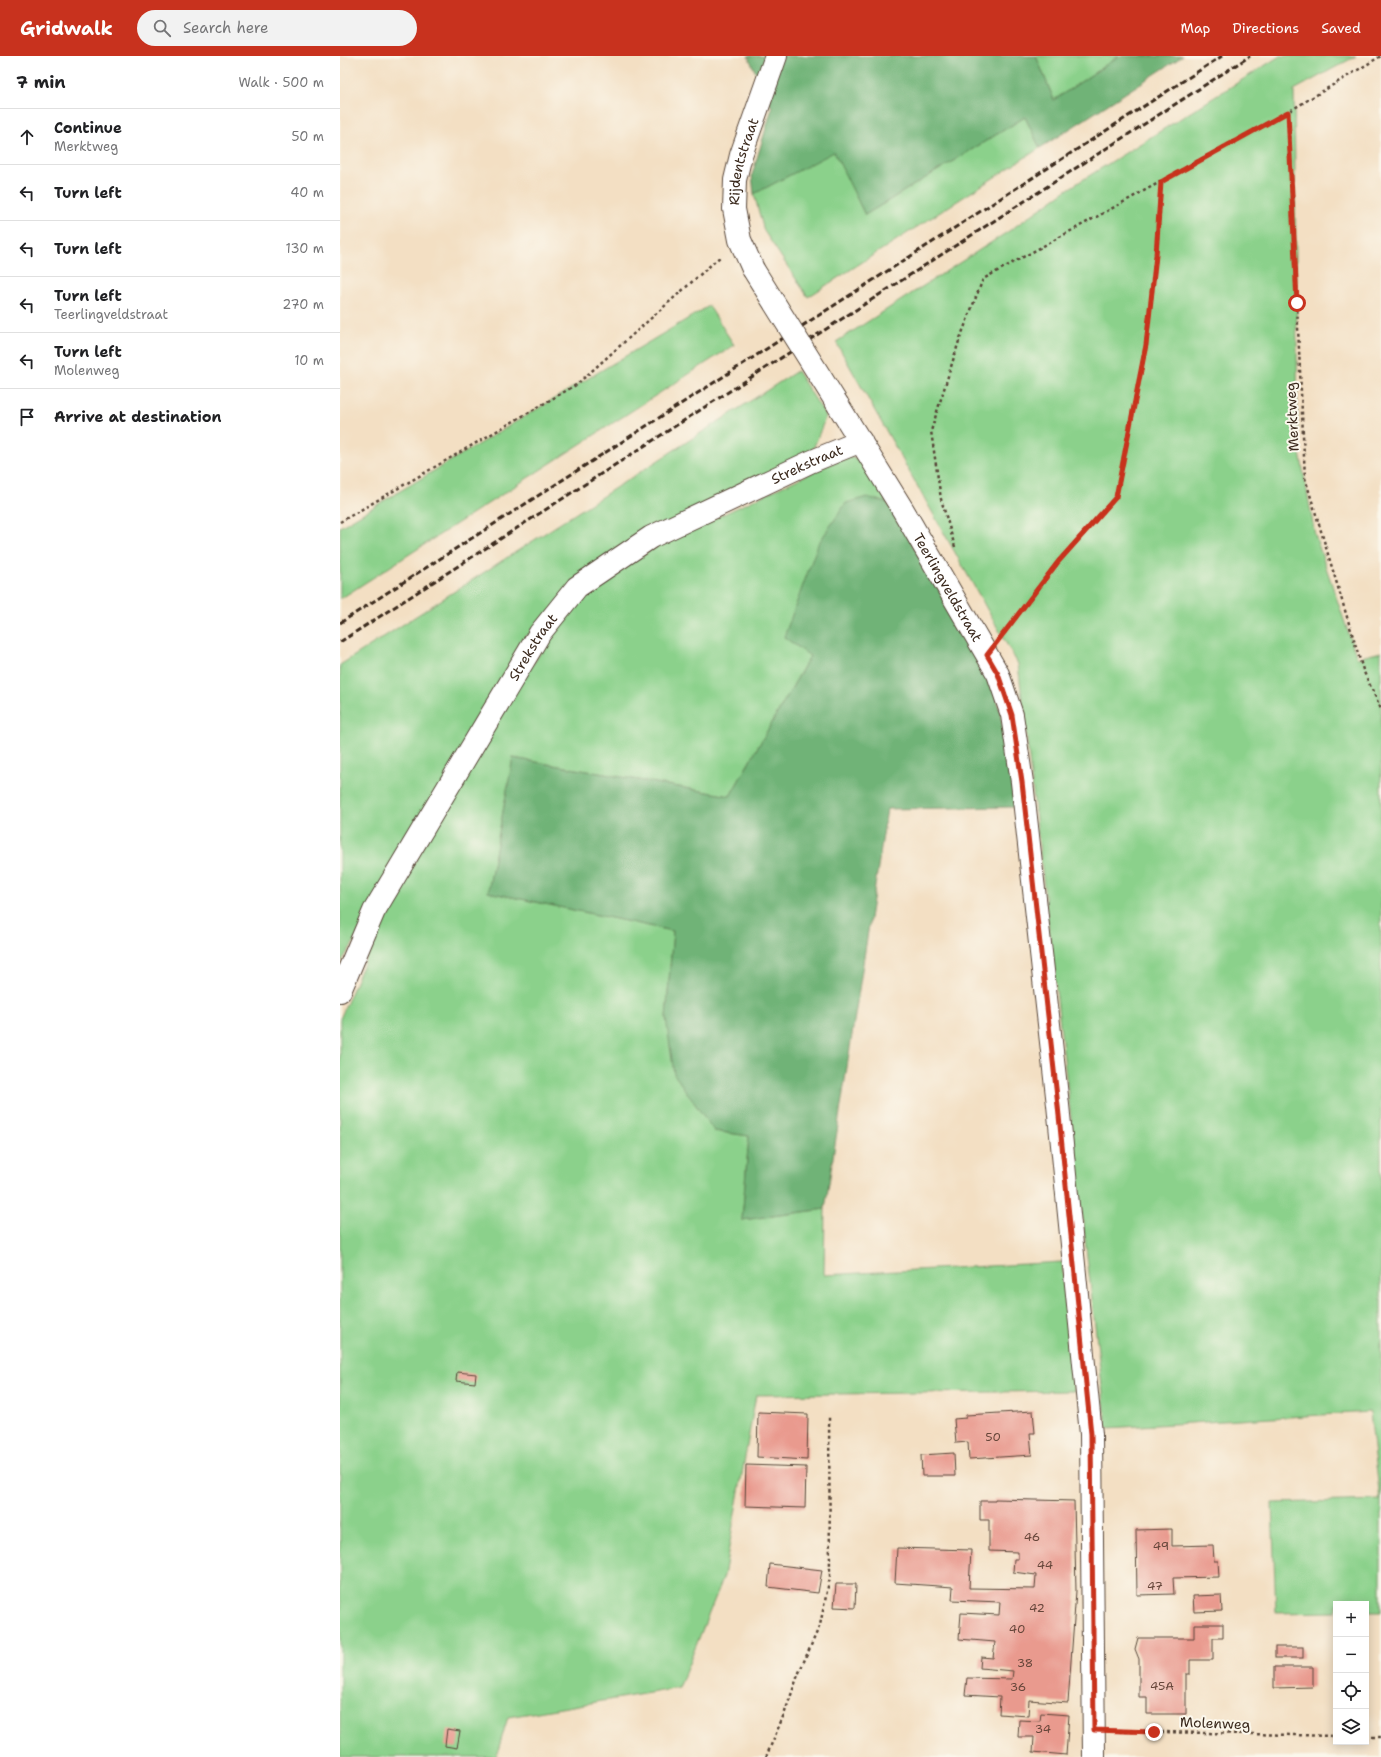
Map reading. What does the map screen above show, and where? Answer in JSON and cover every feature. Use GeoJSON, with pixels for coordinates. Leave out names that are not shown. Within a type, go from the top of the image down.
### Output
{"type":"FeatureCollection","features":[{"type":"Feature","properties":{"kind":"street","name":"Rijdentstraat"},"geometry":{"type":"LineString","coordinates":[[753,269],[740,240],[734,209],[735,180],[741,155],[776,56]]}},
{"type":"Feature","properties":{"kind":"street","name":"Teerlingveldstraat"},"geometry":{"type":"LineString","coordinates":[[753,269],[903,510],[998,674],[1012,715],[1022,782],[1058,1106],[1091,1434],[1094,1757]]}},
{"type":"Feature","properties":{"kind":"street","name":"Strekstraat"},"geometry":{"type":"LineString","coordinates":[[340,991],[374,911],[540,633],[577,587],[651,537],[810,462],[861,441]]}},
{"type":"Feature","properties":{"kind":"path"},"geometry":{"type":"LineString","coordinates":[[956,550],[941,499],[931,431],[959,341],[983,279],[1288,112],[1381,56]]}},
{"type":"Feature","properties":{"kind":"path","name":"Merktweg"},"geometry":{"type":"LineString","coordinates":[[1288,112],[1305,478],[1363,670],[1381,709]]}},
{"type":"Feature","properties":{"kind":"path"},"geometry":{"type":"LineString","coordinates":[[987,655],[1058,562],[1116,497],[1146,345],[1156,255],[1161,182]]}},
{"type":"Feature","properties":{"kind":"path"},"geometry":{"type":"LineString","coordinates":[[340,522],[576,385],[740,240]]}},
{"type":"Feature","properties":{"kind":"path"},"geometry":{"type":"LineString","coordinates":[[766,1757],[785,1712],[798,1675],[820,1625],[830,1577],[829,1415]]}},
{"type":"Feature","properties":{"kind":"path","name":"Molenweg"},"geometry":{"type":"LineString","coordinates":[[1094,1730],[1333,1736]]}},
{"type":"Feature","properties":{"kind":"path"},"geometry":{"type":"LineString","coordinates":[[1369,1737],[1381,1737]]}},
{"type":"Feature","properties":{"kind":"green space"},"geometry":{"type":"Polygon","coordinates":[[[748,56],[1036,56],[1054,100],[1119,56],[1183,56],[1040,148],[1025,117],[865,215],[834,152],[754,194],[752,175],[772,108],[748,56]]]}},
{"type":"Feature","properties":{"kind":"green space"},"geometry":{"type":"Polygon","coordinates":[[[1036,56],[1119,56],[1054,100],[1036,56]]]}},
{"type":"Feature","properties":{"kind":"green space"},"geometry":{"type":"Polygon","coordinates":[[[1280,56],[1356,56],[1294,90],[1298,442],[1315,535],[1357,658],[1381,652],[1381,1612],[1369,1612],[1369,1601],[1333,1601],[1333,1612],[1276,1613],[1272,1503],[1380,1500],[1370,1412],[1107,1428],[1018,664],[836,342],[1009,231],[1068,189],[1280,56]]]}},
{"type":"Feature","properties":{"kind":"green space"},"geometry":{"type":"Polygon","coordinates":[[[1025,117],[1040,148],[808,297],[764,231],[754,194],[834,151],[865,215],[1025,117]]]}},
{"type":"Feature","properties":{"kind":"green space"},"geometry":{"type":"Polygon","coordinates":[[[709,306],[734,345],[340,599],[340,527],[709,306]]]}},
{"type":"Feature","properties":{"kind":"green space"},"geometry":{"type":"Polygon","coordinates":[[[797,371],[826,416],[812,452],[593,566],[340,964],[340,665],[797,371]]]}},
{"type":"Feature","properties":{"kind":"green space"},"geometry":{"type":"Polygon","coordinates":[[[845,457],[861,459],[888,503],[810,656],[730,796],[513,758],[488,892],[673,931],[666,1018],[714,1131],[749,1136],[742,1220],[825,1209],[824,1275],[1062,1262],[1074,1391],[756,1395],[724,1576],[679,1688],[508,1717],[496,1757],[340,1757],[340,1019],[386,912],[496,720],[566,614],[612,574],[664,542],[845,457]]]}},
{"type":"Feature","properties":{"kind":"green space"},"geometry":{"type":"Polygon","coordinates":[[[867,497],[888,503],[994,682],[1006,743],[1015,807],[887,809],[825,1209],[742,1220],[749,1136],[714,1131],[674,1074],[666,1018],[673,931],[488,892],[513,758],[730,796],[810,656],[784,637],[818,544],[846,503],[867,497]]]}},
{"type":"Feature","properties":{"kind":"building"},"geometry":{"type":"Polygon","coordinates":[[[457,1372],[476,1374],[475,1383],[456,1381],[457,1372]]]}},
{"type":"Feature","properties":{"kind":"building"},"geometry":{"type":"Polygon","coordinates":[[[1033,1411],[1035,1433],[1030,1433],[1032,1455],[969,1459],[968,1442],[956,1443],[954,1419],[966,1418],[966,1415],[1033,1411]]]}},
{"type":"Feature","properties":{"kind":"building"},"geometry":{"type":"Polygon","coordinates":[[[758,1412],[808,1414],[807,1460],[757,1457],[758,1412]]]}},
{"type":"Feature","properties":{"kind":"building"},"geometry":{"type":"Polygon","coordinates":[[[954,1453],[955,1476],[922,1476],[921,1455],[954,1453]]]}},
{"type":"Feature","properties":{"kind":"building"},"geometry":{"type":"Polygon","coordinates":[[[746,1465],[806,1467],[805,1508],[745,1506],[746,1465]]]}},
{"type":"Feature","properties":{"kind":"building"},"geometry":{"type":"Polygon","coordinates":[[[995,1499],[1074,1501],[1076,1591],[1068,1703],[1029,1700],[1028,1716],[999,1714],[1000,1697],[965,1695],[967,1678],[1012,1679],[1013,1671],[980,1668],[981,1657],[993,1658],[995,1642],[959,1639],[961,1613],[999,1615],[1000,1602],[952,1600],[953,1587],[895,1583],[897,1548],[971,1550],[969,1588],[1035,1589],[1036,1575],[1013,1572],[1014,1559],[1018,1559],[1018,1552],[989,1551],[989,1520],[980,1520],[980,1501],[995,1501],[995,1499]]]}},
{"type":"Feature","properties":{"kind":"building"},"geometry":{"type":"Polygon","coordinates":[[[1172,1529],[1172,1546],[1213,1545],[1214,1561],[1218,1561],[1219,1577],[1173,1578],[1174,1594],[1137,1595],[1136,1530],[1172,1529]]]}},
{"type":"Feature","properties":{"kind":"building"},"geometry":{"type":"Polygon","coordinates":[[[770,1564],[822,1570],[818,1593],[768,1587],[770,1564]]]}},
{"type":"Feature","properties":{"kind":"building"},"geometry":{"type":"Polygon","coordinates":[[[836,1584],[856,1584],[855,1608],[834,1607],[836,1584]]]}},
{"type":"Feature","properties":{"kind":"building"},"geometry":{"type":"Polygon","coordinates":[[[1221,1595],[1222,1611],[1194,1612],[1193,1596],[1221,1595]]]}},
{"type":"Feature","properties":{"kind":"building"},"geometry":{"type":"Polygon","coordinates":[[[1194,1624],[1223,1624],[1223,1638],[1213,1638],[1213,1660],[1190,1660],[1190,1674],[1186,1674],[1186,1714],[1147,1714],[1147,1697],[1139,1697],[1139,1659],[1135,1649],[1138,1638],[1194,1638],[1194,1624]]]}},
{"type":"Feature","properties":{"kind":"building"},"geometry":{"type":"Polygon","coordinates":[[[1275,1647],[1303,1647],[1303,1658],[1275,1658],[1275,1647]]]}},
{"type":"Feature","properties":{"kind":"building"},"geometry":{"type":"Polygon","coordinates":[[[1274,1667],[1313,1667],[1313,1687],[1274,1688],[1274,1667]]]}},
{"type":"Feature","properties":{"kind":"building"},"geometry":{"type":"Polygon","coordinates":[[[1041,1713],[1069,1715],[1066,1755],[1033,1752],[1034,1737],[1018,1737],[1019,1720],[1040,1721],[1041,1713]]]}},
{"type":"Feature","properties":{"kind":"building"},"geometry":{"type":"Polygon","coordinates":[[[447,1729],[460,1731],[457,1748],[445,1746],[447,1729]]]}},
{"type":"Feature","properties":{"kind":"railway"},"geometry":{"type":"LineString","coordinates":[[340,623],[1222,56]]}},
{"type":"Feature","properties":{"kind":"railway"},"geometry":{"type":"LineString","coordinates":[[340,642],[1250,56]]}},
{"type":"Feature","properties":{"kind":"route"},"geometry":{"type":"LineString","coordinates":[[1154,1732],[1094,1730],[1091,1434],[1058,1106],[1022,782],[1012,715],[998,674],[987,655],[1058,562],[1116,497],[1146,345],[1156,255],[1161,182],[1288,112],[1297,303]]}}]}
